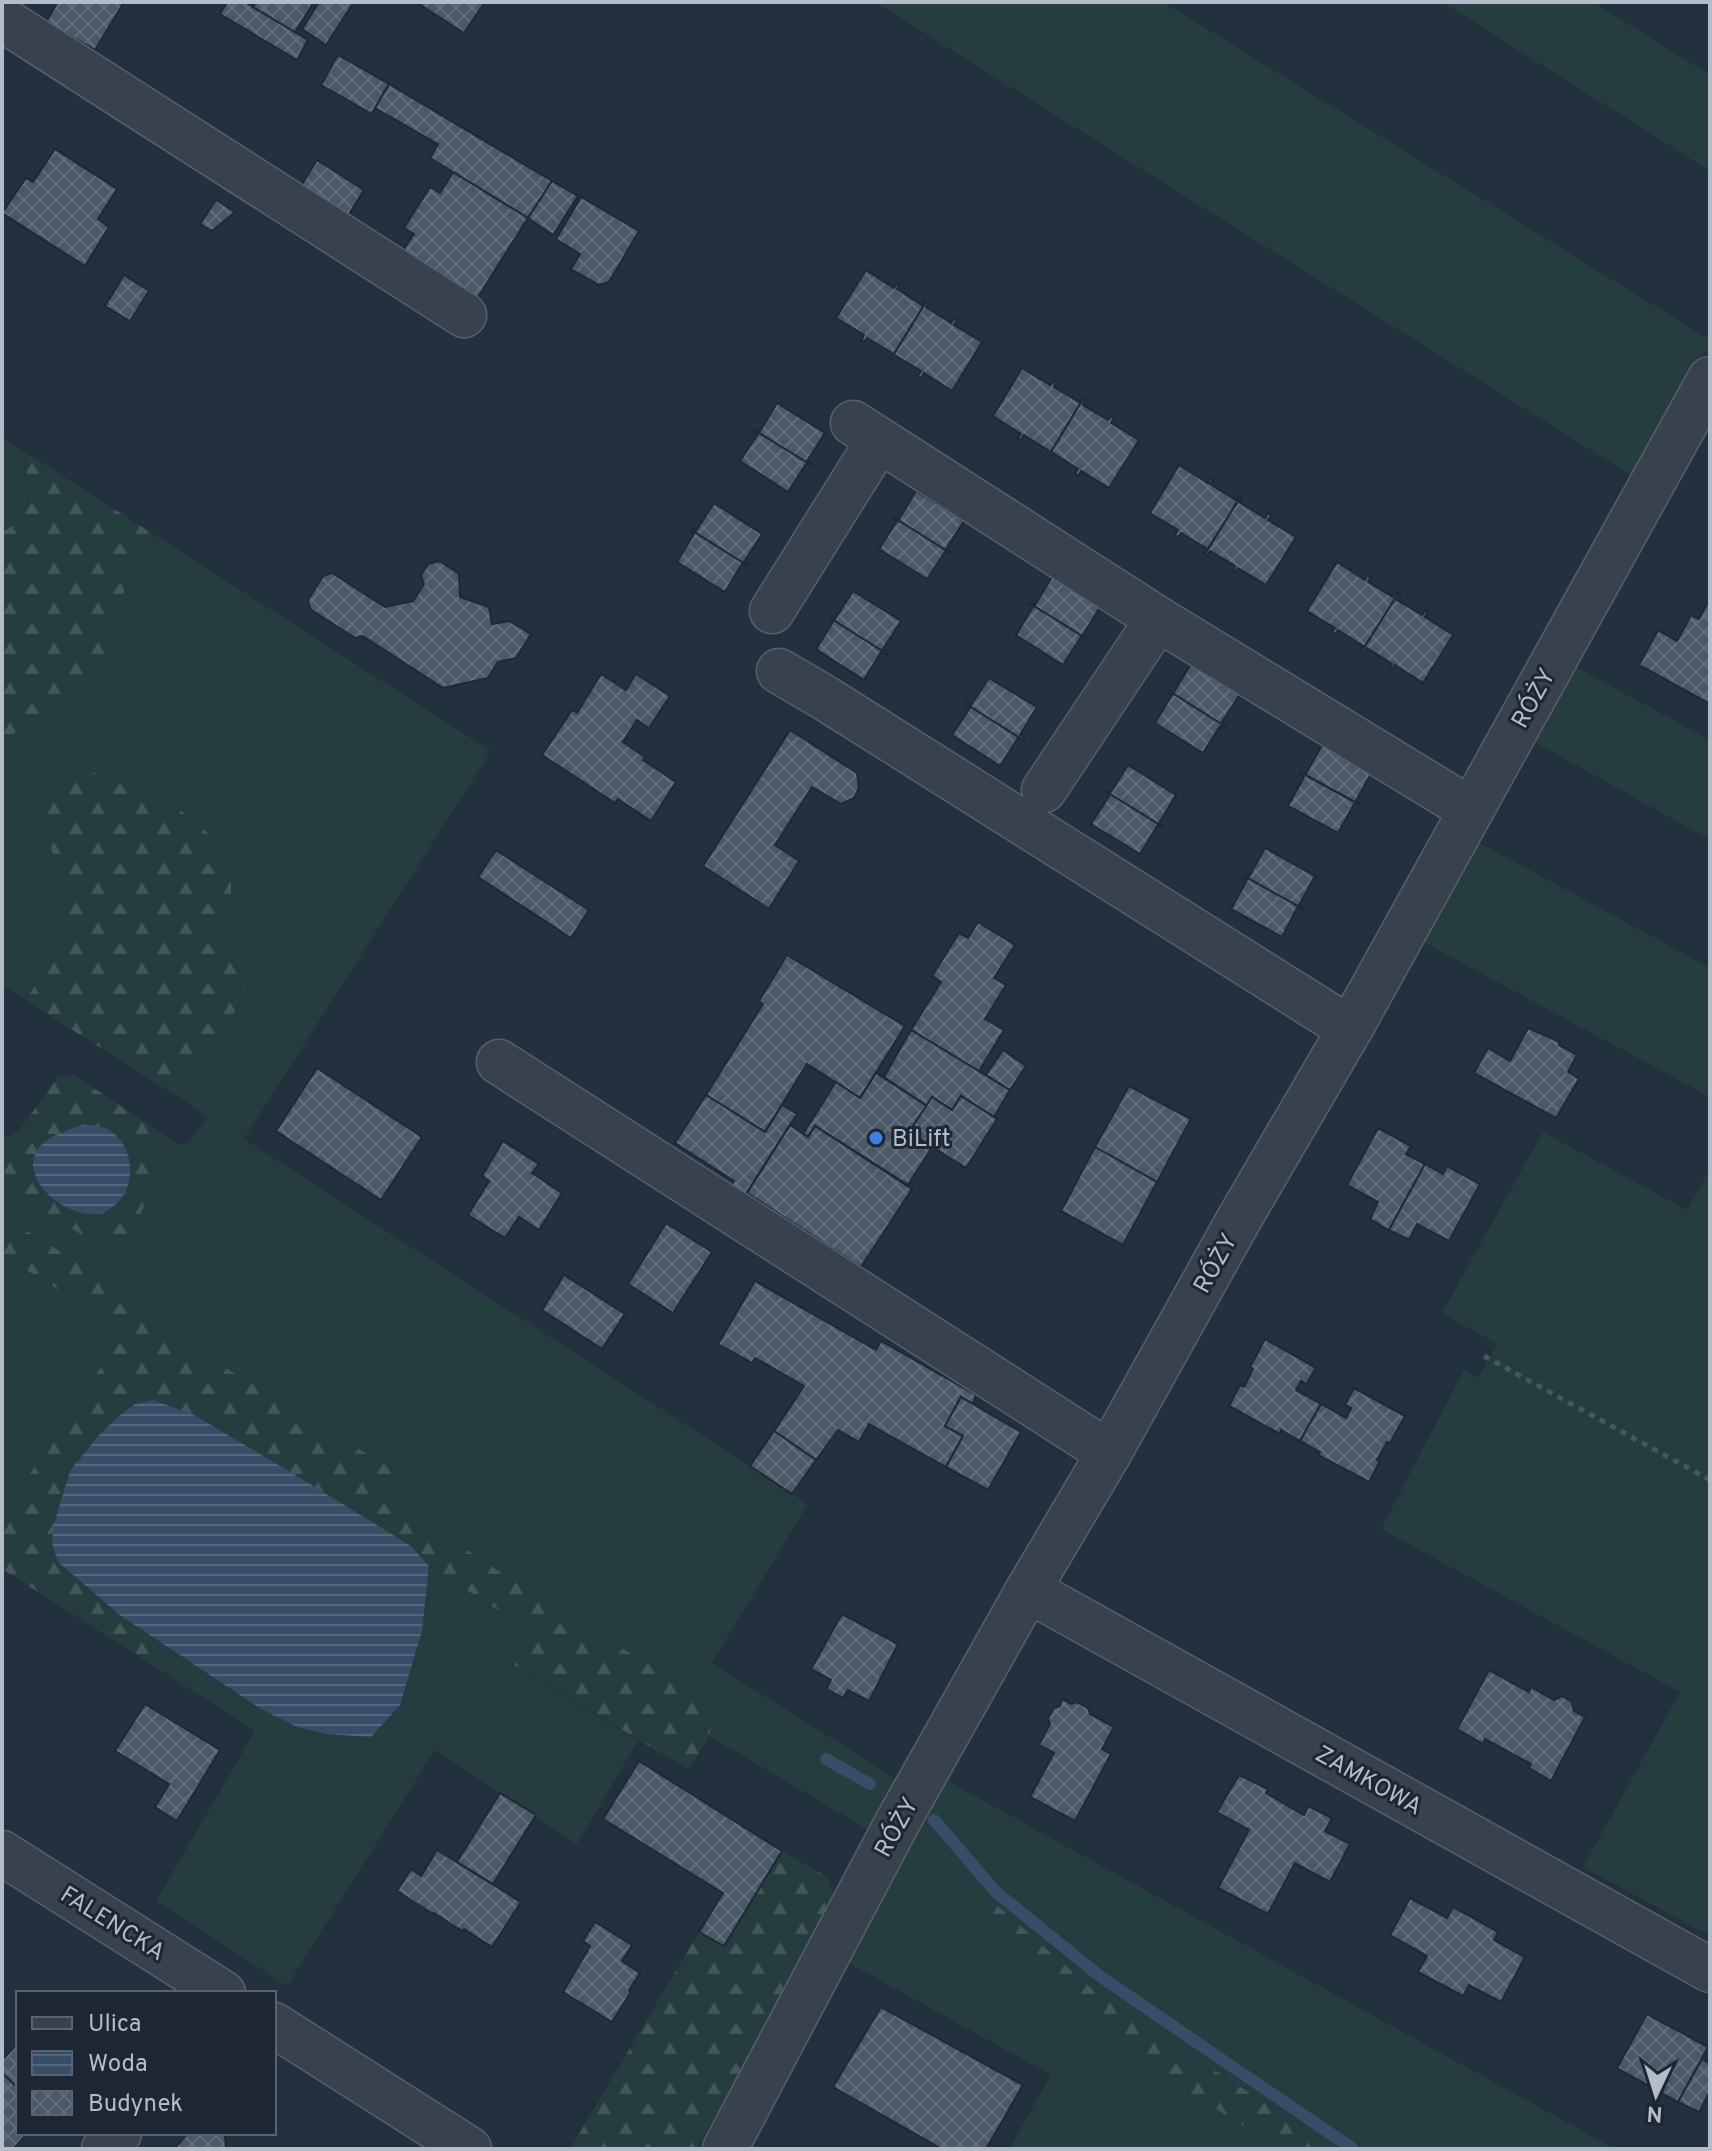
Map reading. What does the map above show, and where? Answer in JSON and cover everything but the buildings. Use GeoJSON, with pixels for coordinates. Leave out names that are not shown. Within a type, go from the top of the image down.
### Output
{"type":"FeatureCollection","features":[{"type":"Feature","properties":{"kind":"street"},"geometry":{"type":"LineString","coordinates":[[2,19],[464,315]]}},
{"type":"Feature","properties":{"kind":"street","name":"RÓŻY"},"geometry":{"type":"LineString","coordinates":[[725,2149],[890,1837],[1350,1029],[1710,379]]}},
{"type":"Feature","properties":{"kind":"street"},"geometry":{"type":"LineString","coordinates":[[772,611],[866,431],[1158,619],[1471,810]]}},
{"type":"Feature","properties":{"kind":"street"},"geometry":{"type":"LineString","coordinates":[[1044,790],[1158,619]]}},
{"type":"Feature","properties":{"kind":"street"},"geometry":{"type":"LineString","coordinates":[[779,671],[1350,1029]]}},
{"type":"Feature","properties":{"kind":"street"},"geometry":{"type":"LineString","coordinates":[[499,1062],[1109,1453]]}},
{"type":"Feature","properties":{"kind":"street","name":"ZAMKOWA"},"geometry":{"type":"LineString","coordinates":[[1028,1590],[1710,1970]]}},
{"type":"Feature","properties":{"kind":"street","name":"FALENCKA"},"geometry":{"type":"LineString","coordinates":[[2,1853],[220,1991]]}},
{"type":"Feature","properties":{"kind":"street"},"geometry":{"type":"LineString","coordinates":[[276,2026],[469,2149]]}},
{"type":"Feature","properties":{"kind":"path"},"geometry":{"type":"LineString","coordinates":[[1484,1356],[1710,1480]]}},
{"type":"Feature","properties":{"kind":"green space"},"geometry":{"type":"Polygon","coordinates":[[[875,2],[1163,2],[1710,340],[1710,344],[1670,409],[1635,478],[875,2]]]}},
{"type":"Feature","properties":{"kind":"green space"},"geometry":{"type":"Polygon","coordinates":[[[1442,2],[1593,2],[1710,75],[1710,171],[1442,2]]]}},
{"type":"Feature","properties":{"kind":"green space"},"geometry":{"type":"Polygon","coordinates":[[[2,438],[25,452],[29,498],[23,516],[2,532],[2,438]]]}},
{"type":"Feature","properties":{"kind":"green space"},"geometry":{"type":"Polygon","coordinates":[[[25,452],[150,532],[128,566],[120,615],[92,687],[55,715],[25,727],[2,741],[2,532],[23,516],[27,507],[29,488],[25,452]]]}},
{"type":"Feature","properties":{"kind":"green space"},"geometry":{"type":"Polygon","coordinates":[[[150,532],[491,751],[244,1139],[808,1504],[712,1663],[896,1779],[867,1829],[709,1736],[715,1714],[705,1698],[556,1609],[410,1512],[398,1490],[136,1314],[142,1303],[2,1215],[2,1162],[14,1190],[73,1230],[99,1242],[123,1242],[131,1233],[152,1190],[156,1167],[154,1128],[178,1144],[189,1142],[208,1117],[175,1095],[180,1069],[234,1013],[241,1000],[240,979],[223,930],[231,898],[60,873],[66,898],[62,937],[54,959],[25,1000],[2,985],[2,741],[25,727],[55,715],[92,687],[120,615],[128,566],[150,532]]]}},
{"type":"Feature","properties":{"kind":"green space"},"geometry":{"type":"Polygon","coordinates":[[[1569,663],[1710,740],[1710,840],[1526,737],[1569,663]]]}},
{"type":"Feature","properties":{"kind":"green space"},"geometry":{"type":"Polygon","coordinates":[[[78,770],[136,781],[155,791],[221,846],[231,877],[231,898],[223,930],[240,979],[241,1000],[234,1013],[180,1069],[175,1095],[25,1000],[54,959],[62,937],[66,898],[44,830],[43,802],[56,774],[78,770]]]}},
{"type":"Feature","properties":{"kind":"green space"},"geometry":{"type":"Polygon","coordinates":[[[1471,838],[1710,968],[1710,1097],[1414,937],[1471,838]]]}},
{"type":"Feature","properties":{"kind":"green space"},"geometry":{"type":"Polygon","coordinates":[[[74,1075],[154,1128],[156,1167],[152,1190],[131,1233],[123,1242],[97,1241],[55,1219],[16,1191],[5,1172],[5,1137],[17,1133],[58,1077],[74,1075]]]}},
{"type":"Feature","properties":{"kind":"green space"},"geometry":{"type":"Polygon","coordinates":[[[1543,1132],[1687,1210],[1710,1169],[1710,1936],[1583,1867],[1680,1692],[1381,1529],[1464,1370],[1478,1378],[1497,1344],[1442,1313],[1543,1132]]]}},
{"type":"Feature","properties":{"kind":"green space"},"geometry":{"type":"Polygon","coordinates":[[[2,1215],[143,1303],[137,1314],[395,1471],[398,1490],[410,1512],[556,1609],[705,1698],[715,1714],[709,1736],[689,1770],[506,1660],[526,1628],[429,1566],[411,1546],[196,1416],[153,1400],[135,1404],[100,1434],[52,1544],[58,1562],[121,1616],[167,1647],[160,1670],[2,1569],[2,1516],[125,1331],[2,1255],[2,1215]]]}},
{"type":"Feature","properties":{"kind":"green space"},"geometry":{"type":"Polygon","coordinates":[[[2,1255],[125,1331],[2,1516],[2,1255]]]}},
{"type":"Feature","properties":{"kind":"green space"},"geometry":{"type":"Polygon","coordinates":[[[429,1566],[526,1628],[506,1660],[638,1741],[577,1844],[435,1750],[287,1986],[156,1901],[255,1731],[160,1670],[167,1647],[261,1709],[297,1727],[327,1734],[422,1631],[429,1566]]]}},
{"type":"Feature","properties":{"kind":"green space"},"geometry":{"type":"Polygon","coordinates":[[[944,1779],[1615,2149],[1337,2149],[1101,1997],[983,1894],[986,1924],[1123,2051],[1280,2149],[1009,2149],[1051,2075],[842,1959],[944,1779]]]}},
{"type":"Feature","properties":{"kind":"green space"},"geometry":{"type":"Polygon","coordinates":[[[782,1851],[827,1877],[838,1906],[696,2149],[570,2149],[699,1932],[724,1946],[782,1851]]]}},
{"type":"Feature","properties":{"kind":"green space"},"geometry":{"type":"Polygon","coordinates":[[[983,1893],[1101,1997],[1337,2149],[1280,2149],[1123,2051],[986,1924],[979,1904],[983,1893]]]}},
{"type":"Feature","properties":{"kind":"water"},"geometry":{"type":"Polygon","coordinates":[[[84,1125],[100,1126],[112,1132],[121,1140],[129,1161],[130,1173],[124,1194],[113,1207],[100,1214],[64,1206],[39,1183],[34,1170],[35,1156],[43,1143],[84,1125]]]}},
{"type":"Feature","properties":{"kind":"water"},"geometry":{"type":"Polygon","coordinates":[[[153,1400],[196,1416],[315,1487],[411,1546],[429,1566],[422,1631],[400,1705],[371,1737],[327,1734],[297,1727],[261,1709],[121,1616],[58,1562],[52,1544],[54,1524],[70,1471],[119,1416],[135,1404],[153,1400]]]}},
{"type":"Feature","properties":{"kind":"waterway"},"geometry":{"type":"LineString","coordinates":[[826,1759],[870,1784]]}},
{"type":"Feature","properties":{"kind":"waterway"},"geometry":{"type":"LineString","coordinates":[[934,1820],[996,1892],[1101,1977],[1353,2149]]}},
{"type":"Feature","properties":{"kind":"place","name":"BiLift"},"geometry":{"type":"Point","coordinates":[876,1138]}}]}
